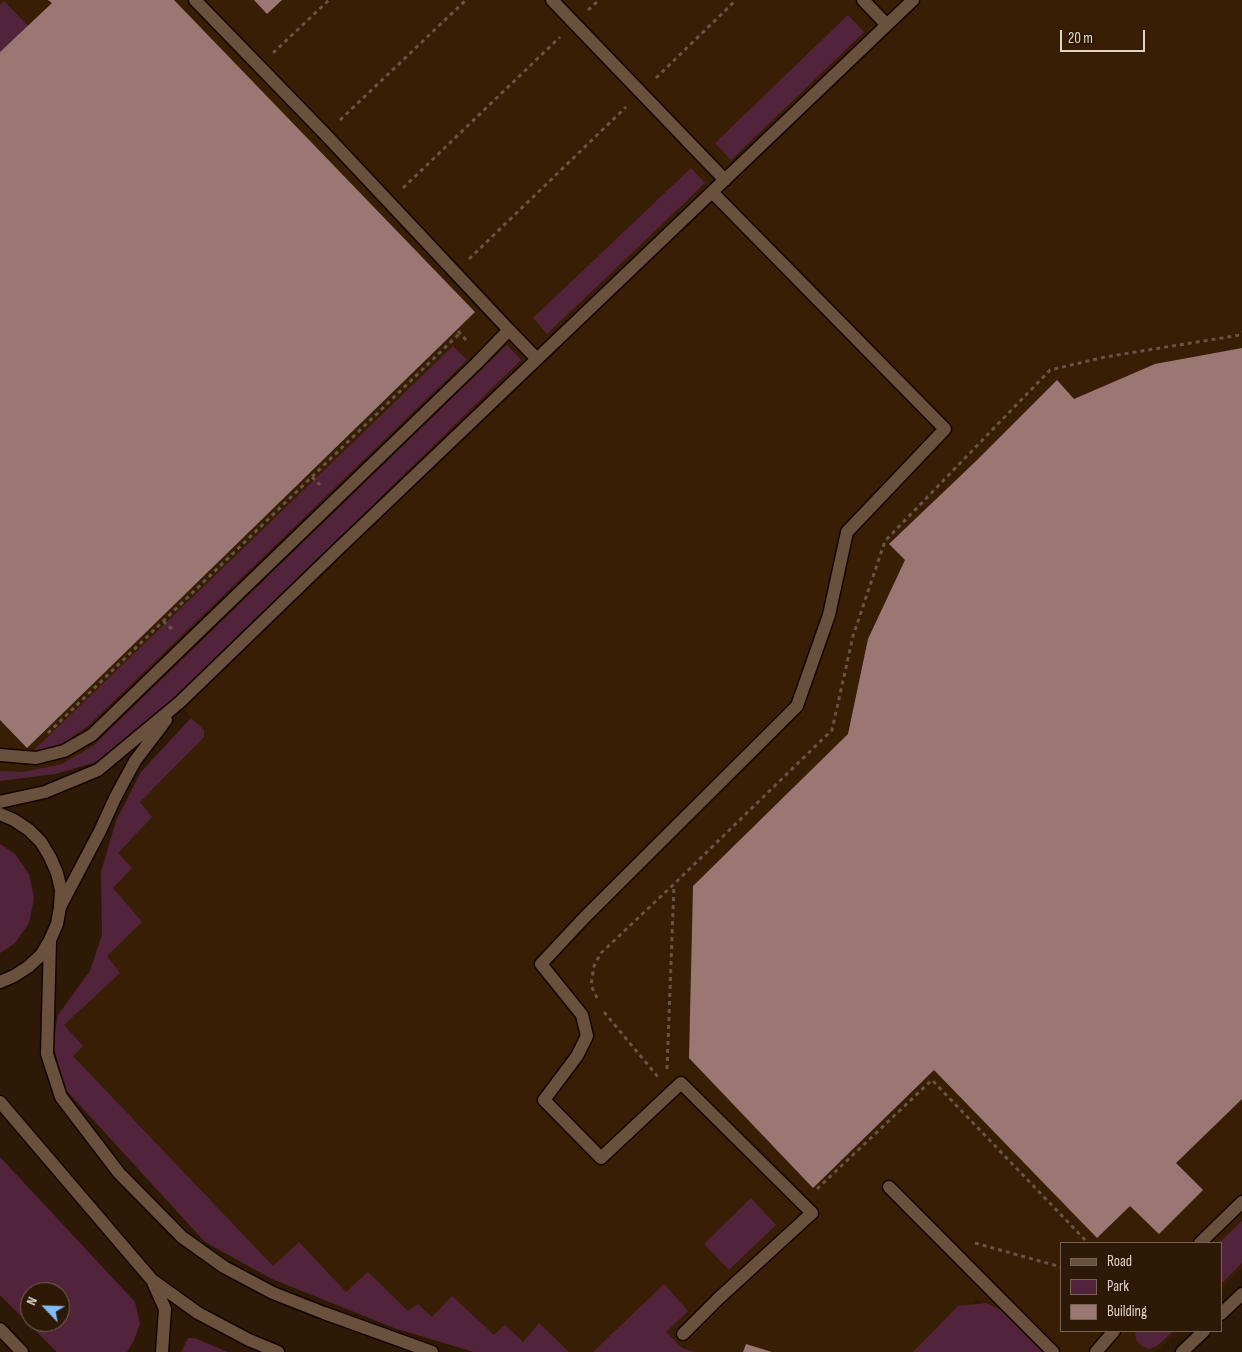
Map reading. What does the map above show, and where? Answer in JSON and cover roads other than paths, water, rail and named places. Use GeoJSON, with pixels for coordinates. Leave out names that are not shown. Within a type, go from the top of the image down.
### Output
{"type":"FeatureCollection","features":[{"type":"Feature","properties":{"kind":"street"},"geometry":{"type":"LineString","coordinates":[[195,0],[537,359]]}},
{"type":"Feature","properties":{"kind":"street"},"geometry":{"type":"LineString","coordinates":[[552,0],[725,180]]}},
{"type":"Feature","properties":{"kind":"street"},"geometry":{"type":"LineString","coordinates":[[863,0],[887,24]]}},
{"type":"Feature","properties":{"kind":"street"},"geometry":{"type":"LineString","coordinates":[[0,802],[45,792],[98,770],[180,702],[913,0]]}},
{"type":"Feature","properties":{"kind":"street"},"geometry":{"type":"LineString","coordinates":[[683,1334],[719,1298],[812,1213],[681,1083],[668,1091],[601,1158],[594,1152],[544,1100],[577,1056],[587,1036],[582,1015],[542,964],[585,917],[797,706],[829,615],[847,532],[945,429],[712,192]]}},
{"type":"Feature","properties":{"kind":"street"},"geometry":{"type":"LineString","coordinates":[[0,754],[36,758],[64,751],[92,736],[509,330]]}},
{"type":"Feature","properties":{"kind":"street"},"geometry":{"type":"LineString","coordinates":[[60,907],[135,761],[180,702]]}},
{"type":"Feature","properties":{"kind":"street"},"geometry":{"type":"LineString","coordinates":[[0,814],[14,820],[29,830],[41,842],[57,872],[61,890],[57,924],[41,955],[28,967],[0,982]]}},
{"type":"Feature","properties":{"kind":"street"},"geometry":{"type":"LineString","coordinates":[[50,940],[47,1054],[61,1097],[119,1173],[182,1237],[224,1267],[273,1293],[432,1352]]}},
{"type":"Feature","properties":{"kind":"street"},"geometry":{"type":"LineString","coordinates":[[0,1102],[152,1280],[198,1313],[249,1340],[278,1352]]}},
{"type":"Feature","properties":{"kind":"street"},"geometry":{"type":"LineString","coordinates":[[889,1187],[1053,1352]]}},
{"type":"Feature","properties":{"kind":"street"},"geometry":{"type":"LineString","coordinates":[[1201,1242],[1242,1202]]}},
{"type":"Feature","properties":{"kind":"street"},"geometry":{"type":"LineString","coordinates":[[152,1280],[165,1309],[162,1352]]}},
{"type":"Feature","properties":{"kind":"street"},"geometry":{"type":"LineString","coordinates":[[1222,1313],[1242,1294]]}},
{"type":"Feature","properties":{"kind":"street"},"geometry":{"type":"LineString","coordinates":[[0,1329],[22,1352]]}},
{"type":"Feature","properties":{"kind":"street"},"geometry":{"type":"LineString","coordinates":[[1096,1352],[1113,1332]]}},
{"type":"Feature","properties":{"kind":"street"},"geometry":{"type":"LineString","coordinates":[[1182,1352],[1203,1332]]}}]}
